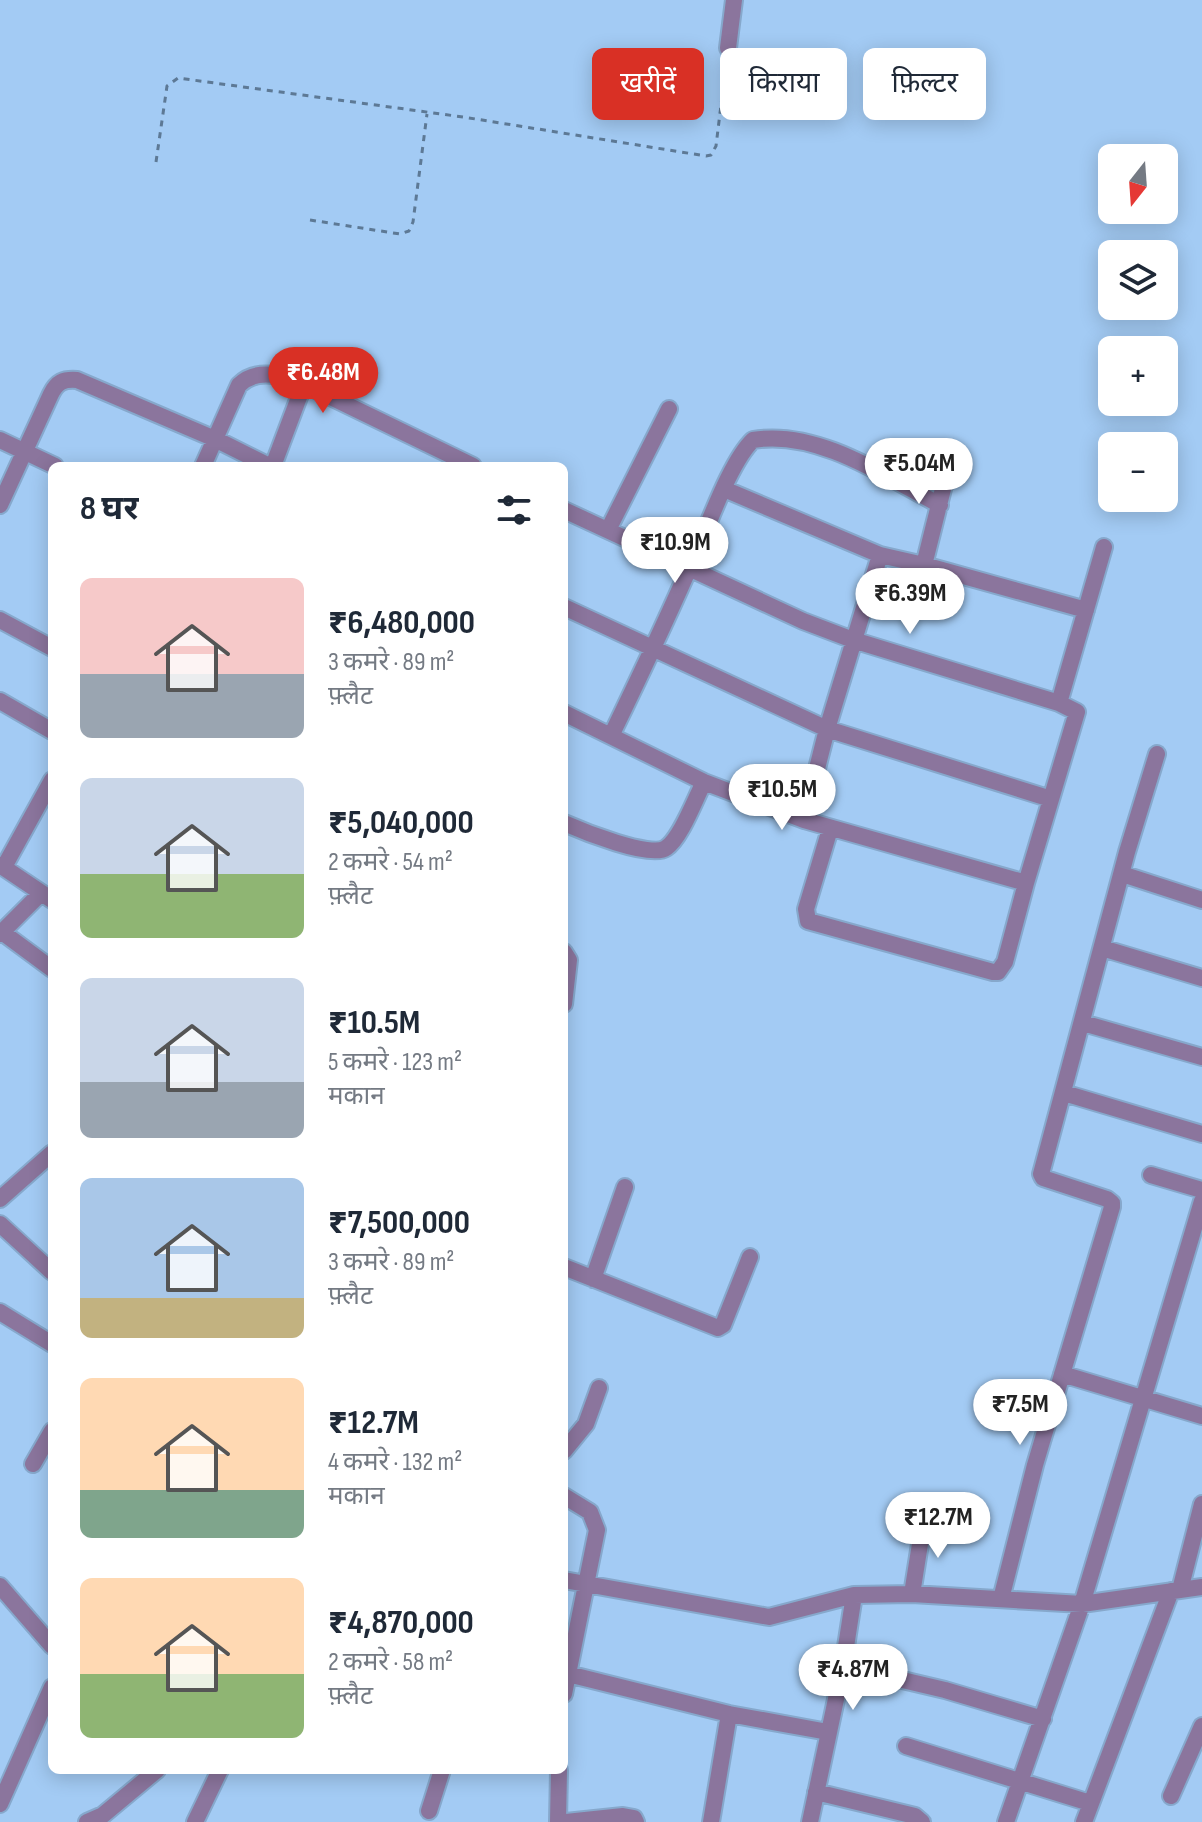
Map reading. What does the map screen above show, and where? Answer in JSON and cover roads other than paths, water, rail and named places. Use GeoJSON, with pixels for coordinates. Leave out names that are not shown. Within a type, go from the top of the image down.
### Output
{"type":"FeatureCollection","features":[{"type":"Feature","properties":{"kind":"street"},"geometry":{"type":"LineString","coordinates":[[728,48],[734,0]]}},
{"type":"Feature","properties":{"kind":"street"},"geometry":{"type":"LineString","coordinates":[[205,462],[239,385],[264,374],[304,384],[465,462]]}},
{"type":"Feature","properties":{"kind":"street"},"geometry":{"type":"LineString","coordinates":[[0,505],[55,386],[65,379],[77,380],[263,462]]}},
{"type":"Feature","properties":{"kind":"street"},"geometry":{"type":"LineString","coordinates":[[273,462],[304,384]]}},
{"type":"Feature","properties":{"kind":"street"},"geometry":{"type":"LineString","coordinates":[[608,530],[669,409]]}},
{"type":"Feature","properties":{"kind":"street"},"geometry":{"type":"LineString","coordinates":[[0,440],[48,462]]}},
{"type":"Feature","properties":{"kind":"street"},"geometry":{"type":"LineString","coordinates":[[611,736],[653,650],[724,489],[753,440],[817,444],[844,454],[940,505]]}},
{"type":"Feature","properties":{"kind":"street"},"geometry":{"type":"LineString","coordinates":[[924,565],[951,457]]}},
{"type":"Feature","properties":{"kind":"street"},"geometry":{"type":"LineString","coordinates":[[724,489],[880,555],[1086,610]]}},
{"type":"Feature","properties":{"kind":"street"},"geometry":{"type":"LineString","coordinates":[[568,512],[803,621],[853,640],[1074,709],[1077,717],[1005,962],[998,972],[812,923],[805,916],[806,909],[830,829]]}},
{"type":"Feature","properties":{"kind":"street"},"geometry":{"type":"LineString","coordinates":[[1059,703],[1104,547]]}},
{"type":"Feature","properties":{"kind":"street"},"geometry":{"type":"LineString","coordinates":[[804,820],[827,729],[880,555]]}},
{"type":"Feature","properties":{"kind":"street"},"geometry":{"type":"LineString","coordinates":[[568,609],[827,729],[1051,799]]}},
{"type":"Feature","properties":{"kind":"street"},"geometry":{"type":"LineString","coordinates":[[0,620],[48,646]]}},
{"type":"Feature","properties":{"kind":"street"},"geometry":{"type":"LineString","coordinates":[[0,701],[48,729]]}},
{"type":"Feature","properties":{"kind":"street"},"geometry":{"type":"LineString","coordinates":[[568,715],[704,782],[804,820],[1026,883]]}},
{"type":"Feature","properties":{"kind":"street"},"geometry":{"type":"LineString","coordinates":[[1001,1599],[1035,1465],[1112,1207],[1107,1199],[1041,1176],[1157,754]]}},
{"type":"Feature","properties":{"kind":"street"},"geometry":{"type":"LineString","coordinates":[[568,825],[650,851],[662,851],[674,840],[704,782]]}},
{"type":"Feature","properties":{"kind":"street"},"geometry":{"type":"LineString","coordinates":[[48,787],[2,866],[46,896],[1,933],[48,966]]}},
{"type":"Feature","properties":{"kind":"street"},"geometry":{"type":"LineString","coordinates":[[1122,874],[1201,895]]}},
{"type":"Feature","properties":{"kind":"street"},"geometry":{"type":"LineString","coordinates":[[1102,948],[1202,978]]}},
{"type":"Feature","properties":{"kind":"street"},"geometry":{"type":"LineString","coordinates":[[1083,1023],[1202,1057]]}},
{"type":"Feature","properties":{"kind":"street"},"geometry":{"type":"LineString","coordinates":[[1064,1093],[1202,1134]]}},
{"type":"Feature","properties":{"kind":"street"},"geometry":{"type":"LineString","coordinates":[[0,1199],[48,1157]]}},
{"type":"Feature","properties":{"kind":"street"},"geometry":{"type":"LineString","coordinates":[[1151,1175],[1202,1190]]}},
{"type":"Feature","properties":{"kind":"street"},"geometry":{"type":"LineString","coordinates":[[593,1279],[625,1187]]}},
{"type":"Feature","properties":{"kind":"street"},"geometry":{"type":"LineString","coordinates":[[1006,1822],[1082,1604],[1202,1201]]}},
{"type":"Feature","properties":{"kind":"street"},"geometry":{"type":"LineString","coordinates":[[0,1224],[48,1268]]}},
{"type":"Feature","properties":{"kind":"street"},"geometry":{"type":"LineString","coordinates":[[568,1269],[718,1328],[723,1325],[750,1257]]}},
{"type":"Feature","properties":{"kind":"street"},"geometry":{"type":"LineString","coordinates":[[0,1312],[48,1342]]}},
{"type":"Feature","properties":{"kind":"street"},"geometry":{"type":"LineString","coordinates":[[1062,1374],[1202,1416]]}},
{"type":"Feature","properties":{"kind":"street"},"geometry":{"type":"LineString","coordinates":[[568,1446],[586,1424],[599,1388]]}},
{"type":"Feature","properties":{"kind":"street"},"geometry":{"type":"LineString","coordinates":[[33,1464],[48,1438]]}},
{"type":"Feature","properties":{"kind":"street"},"geometry":{"type":"LineString","coordinates":[[568,1498],[590,1512],[597,1524],[588,1584],[568,1661]]}},
{"type":"Feature","properties":{"kind":"street"},"geometry":{"type":"LineString","coordinates":[[1084,1822],[1176,1590],[1202,1504]]}},
{"type":"Feature","properties":{"kind":"street"},"geometry":{"type":"LineString","coordinates":[[912,1594],[924,1519]]}},
{"type":"Feature","properties":{"kind":"street"},"geometry":{"type":"LineString","coordinates":[[568,1581],[764,1617],[783,1615],[854,1595],[912,1594],[1082,1604],[1202,1587]]}},
{"type":"Feature","properties":{"kind":"street"},"geometry":{"type":"LineString","coordinates":[[0,1586],[48,1641]]}},
{"type":"Feature","properties":{"kind":"street"},"geometry":{"type":"LineString","coordinates":[[810,1822],[843,1666],[854,1595]]}},
{"type":"Feature","properties":{"kind":"street"},"geometry":{"type":"LineString","coordinates":[[843,1666],[945,1690],[1043,1719]]}},
{"type":"Feature","properties":{"kind":"street"},"geometry":{"type":"LineString","coordinates":[[568,1674],[729,1714],[828,1732]]}},
{"type":"Feature","properties":{"kind":"street"},"geometry":{"type":"LineString","coordinates":[[0,1804],[48,1696]]}},
{"type":"Feature","properties":{"kind":"street"},"geometry":{"type":"LineString","coordinates":[[711,1822],[729,1714]]}},
{"type":"Feature","properties":{"kind":"street"},"geometry":{"type":"LineString","coordinates":[[1171,1796],[1202,1726]]}},
{"type":"Feature","properties":{"kind":"street"},"geometry":{"type":"LineString","coordinates":[[906,1746],[1090,1803]]}},
{"type":"Feature","properties":{"kind":"street"},"geometry":{"type":"LineString","coordinates":[[101,1820],[153,1774]]}},
{"type":"Feature","properties":{"kind":"street"},"geometry":{"type":"LineString","coordinates":[[195,1822],[218,1774]]}},
{"type":"Feature","properties":{"kind":"street"},"geometry":{"type":"LineString","coordinates":[[429,1811],[441,1774]]}},
{"type":"Feature","properties":{"kind":"street"},"geometry":{"type":"LineString","coordinates":[[558,1822],[559,1774]]}},
{"type":"Feature","properties":{"kind":"street"},"geometry":{"type":"LineString","coordinates":[[816,1792],[915,1816],[922,1822]]}},
{"type":"Feature","properties":{"kind":"street"},"geometry":{"type":"LineString","coordinates":[[566,1822],[623,1816],[634,1818],[636,1822]]}}]}
